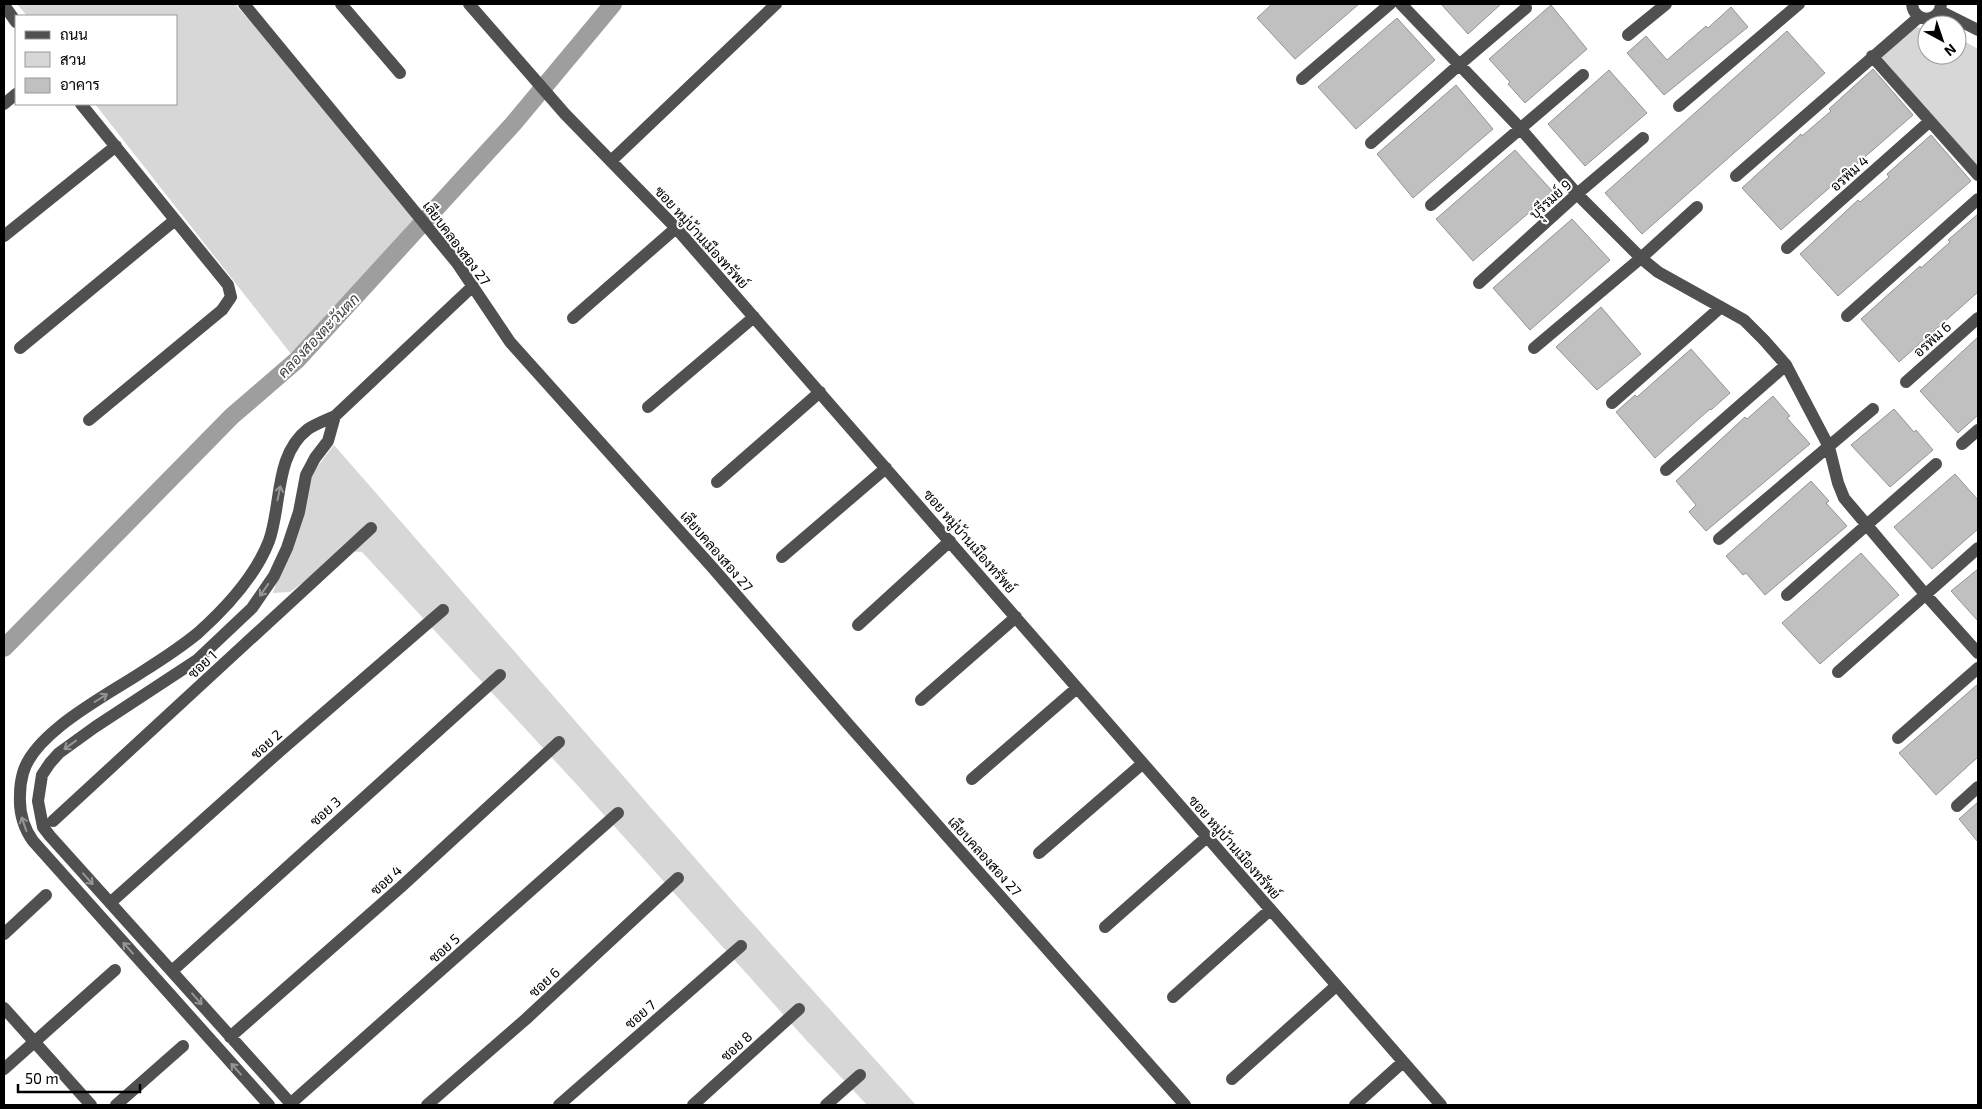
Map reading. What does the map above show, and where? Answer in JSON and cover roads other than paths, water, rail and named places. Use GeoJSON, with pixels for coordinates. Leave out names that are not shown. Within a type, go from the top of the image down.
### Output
{"type":"FeatureCollection","features":[{"type":"Feature","properties":{"kind":"street","name":"เลียบคลองสอง 27"},"geometry":{"type":"LineString","coordinates":[[244,4],[457,263],[510,342],[712,567],[848,724],[1185,1105]]}},
{"type":"Feature","properties":{"kind":"street"},"geometry":{"type":"LineString","coordinates":[[341,4],[400,73]]}},
{"type":"Feature","properties":{"kind":"street","name":"ซอย หมู่บ้านเมืองทรัพย์"},"geometry":{"type":"LineString","coordinates":[[469,4],[564,114],[676,228],[1441,1105]]}},
{"type":"Feature","properties":{"kind":"street"},"geometry":{"type":"LineString","coordinates":[[611,161],[776,4]]}},
{"type":"Feature","properties":{"kind":"street"},"geometry":{"type":"LineString","coordinates":[[1302,79],[1390,4]]}},
{"type":"Feature","properties":{"kind":"street"},"geometry":{"type":"LineString","coordinates":[[1401,4],[1520,128],[1577,194],[1641,258],[1658,272],[1744,320],[1786,365],[1830,447],[1838,483],[1844,498],[1925,594],[1978,653]]}},
{"type":"Feature","properties":{"kind":"street"},"geometry":{"type":"LineString","coordinates":[[1628,35],[1666,4]]}},
{"type":"Feature","properties":{"kind":"street"},"geometry":{"type":"LineString","coordinates":[[1678,106],[1799,4]]}},
{"type":"Feature","properties":{"kind":"street"},"geometry":{"type":"LineString","coordinates":[[1912,4],[1914,13],[1917,15]]}},
{"type":"Feature","properties":{"kind":"street"},"geometry":{"type":"LineString","coordinates":[[4,5],[15,21]]}},
{"type":"Feature","properties":{"kind":"street"},"geometry":{"type":"LineString","coordinates":[[1941,7],[1978,30]]}},
{"type":"Feature","properties":{"kind":"street"},"geometry":{"type":"LineString","coordinates":[[1372,143],[1526,8]]}},
{"type":"Feature","properties":{"kind":"street"},"geometry":{"type":"LineString","coordinates":[[1736,176],[1917,19]]}},
{"type":"Feature","properties":{"kind":"street"},"geometry":{"type":"LineString","coordinates":[[1872,56],[1978,175]]}},
{"type":"Feature","properties":{"kind":"street"},"geometry":{"type":"LineString","coordinates":[[1431,206],[1583,75]]}},
{"type":"Feature","properties":{"kind":"street"},"geometry":{"type":"LineString","coordinates":[[4,104],[15,95]]}},
{"type":"Feature","properties":{"kind":"street"},"geometry":{"type":"LineString","coordinates":[[82,105],[228,284],[231,297],[222,310],[89,420]]}},
{"type":"Feature","properties":{"kind":"street","name":"อรพิม 4"},"geometry":{"type":"LineString","coordinates":[[1787,248],[1930,121]]}},
{"type":"Feature","properties":{"kind":"street","name":"บุุรีรมย์ 9"},"geometry":{"type":"LineString","coordinates":[[1479,283],[1577,194],[1643,138]]}},
{"type":"Feature","properties":{"kind":"street"},"geometry":{"type":"LineString","coordinates":[[4,236],[116,146]]}},
{"type":"Feature","properties":{"kind":"street"},"geometry":{"type":"LineString","coordinates":[[1847,316],[1978,198]]}},
{"type":"Feature","properties":{"kind":"street"},"geometry":{"type":"LineString","coordinates":[[1534,348],[1641,258],[1697,207]]}},
{"type":"Feature","properties":{"kind":"street"},"geometry":{"type":"LineString","coordinates":[[20,348],[175,220]]}},
{"type":"Feature","properties":{"kind":"street"},"geometry":{"type":"LineString","coordinates":[[573,318],[676,228]]}},
{"type":"Feature","properties":{"kind":"street"},"geometry":{"type":"LineString","coordinates":[[269,1105],[33,841],[23,825],[19,807],[23,771],[32,754],[46,738],[81,711],[172,652],[197,633],[228,604],[250,576],[269,541],[288,455],[296,440],[309,429],[335,416],[473,286]]}},
{"type":"Feature","properties":{"kind":"street"},"geometry":{"type":"LineString","coordinates":[[1612,403],[1721,307]]}},
{"type":"Feature","properties":{"kind":"street"},"geometry":{"type":"LineString","coordinates":[[648,407],[754,317]]}},
{"type":"Feature","properties":{"kind":"street","name":"อรพิม 6"},"geometry":{"type":"LineString","coordinates":[[1906,382],[1978,318]]}},
{"type":"Feature","properties":{"kind":"street"},"geometry":{"type":"LineString","coordinates":[[1666,470],[1786,365]]}},
{"type":"Feature","properties":{"kind":"street"},"geometry":{"type":"LineString","coordinates":[[717,482],[820,392]]}},
{"type":"Feature","properties":{"kind":"street"},"geometry":{"type":"LineString","coordinates":[[1720,539],[1830,447],[1872,409]]}},
{"type":"Feature","properties":{"kind":"street"},"geometry":{"type":"LineString","coordinates":[[291,1105],[43,827],[38,801],[42,776],[58,753],[197,660],[252,608],[274,576],[287,548],[299,512],[306,475],[315,458],[328,441],[335,416]]}},
{"type":"Feature","properties":{"kind":"street"},"geometry":{"type":"LineString","coordinates":[[1962,444],[1978,430]]}},
{"type":"Feature","properties":{"kind":"street"},"geometry":{"type":"LineString","coordinates":[[1787,595],[1936,464]]}},
{"type":"Feature","properties":{"kind":"street"},"geometry":{"type":"LineString","coordinates":[[782,557],[886,468]]}},
{"type":"Feature","properties":{"kind":"street","name":"ซอย 1"},"geometry":{"type":"LineString","coordinates":[[53,821],[371,528]]}},
{"type":"Feature","properties":{"kind":"street"},"geometry":{"type":"LineString","coordinates":[[269,541],[287,548]]}},
{"type":"Feature","properties":{"kind":"street"},"geometry":{"type":"LineString","coordinates":[[858,625],[950,541]]}},
{"type":"Feature","properties":{"kind":"street"},"geometry":{"type":"LineString","coordinates":[[1838,672],[1978,548]]}},
{"type":"Feature","properties":{"kind":"street","name":"ซอย 2"},"geometry":{"type":"LineString","coordinates":[[110,904],[280,751],[443,610]]}},
{"type":"Feature","properties":{"kind":"street"},"geometry":{"type":"LineString","coordinates":[[921,700],[1016,617]]}},
{"type":"Feature","properties":{"kind":"street"},"geometry":{"type":"LineString","coordinates":[[172,652],[182,669]]}},
{"type":"Feature","properties":{"kind":"street"},"geometry":{"type":"LineString","coordinates":[[197,660],[212,676]]}},
{"type":"Feature","properties":{"kind":"street"},"geometry":{"type":"LineString","coordinates":[[1898,738],[1978,668]]}},
{"type":"Feature","properties":{"kind":"street","name":"ซอย 3"},"geometry":{"type":"LineString","coordinates":[[172,971],[500,674]]}},
{"type":"Feature","properties":{"kind":"street"},"geometry":{"type":"LineString","coordinates":[[972,779],[1077,688]]}},
{"type":"Feature","properties":{"kind":"street","name":"ซอย 4"},"geometry":{"type":"LineString","coordinates":[[230,1037],[402,886],[559,742]]}},
{"type":"Feature","properties":{"kind":"street"},"geometry":{"type":"LineString","coordinates":[[1039,853],[1142,764]]}},
{"type":"Feature","properties":{"kind":"street"},"geometry":{"type":"LineString","coordinates":[[1957,806],[1978,788]]}},
{"type":"Feature","properties":{"kind":"street","name":"ซอย 5"},"geometry":{"type":"LineString","coordinates":[[291,1105],[618,813]]}},
{"type":"Feature","properties":{"kind":"street"},"geometry":{"type":"LineString","coordinates":[[1105,926],[1206,837]]}},
{"type":"Feature","properties":{"kind":"street","name":"ซอย 6"},"geometry":{"type":"LineString","coordinates":[[427,1105],[526,1019],[678,878]]}},
{"type":"Feature","properties":{"kind":"street"},"geometry":{"type":"LineString","coordinates":[[4,934],[46,895]]}},
{"type":"Feature","properties":{"kind":"street"},"geometry":{"type":"LineString","coordinates":[[1173,997],[1270,910]]}},
{"type":"Feature","properties":{"kind":"street","name":"ซอย 7"},"geometry":{"type":"LineString","coordinates":[[559,1105],[741,946]]}},
{"type":"Feature","properties":{"kind":"street"},"geometry":{"type":"LineString","coordinates":[[4,1069],[115,970]]}},
{"type":"Feature","properties":{"kind":"street"},"geometry":{"type":"LineString","coordinates":[[1232,1079],[1336,986]]}},
{"type":"Feature","properties":{"kind":"street"},"geometry":{"type":"LineString","coordinates":[[4,1008],[91,1105]]}},
{"type":"Feature","properties":{"kind":"street","name":"ซอย 8"},"geometry":{"type":"LineString","coordinates":[[693,1105],[799,1009]]}},
{"type":"Feature","properties":{"kind":"street"},"geometry":{"type":"LineString","coordinates":[[116,1105],[183,1046]]}},
{"type":"Feature","properties":{"kind":"street"},"geometry":{"type":"LineString","coordinates":[[1355,1105],[1403,1062]]}},
{"type":"Feature","properties":{"kind":"street"},"geometry":{"type":"LineString","coordinates":[[826,1105],[860,1075]]}},
{"type":"Feature","properties":{"kind":"waterway","name":"คลองสองตะวันตก"},"geometry":{"type":"LineString","coordinates":[[4,648],[232,416],[297,360],[513,124],[613,4]]}}]}
